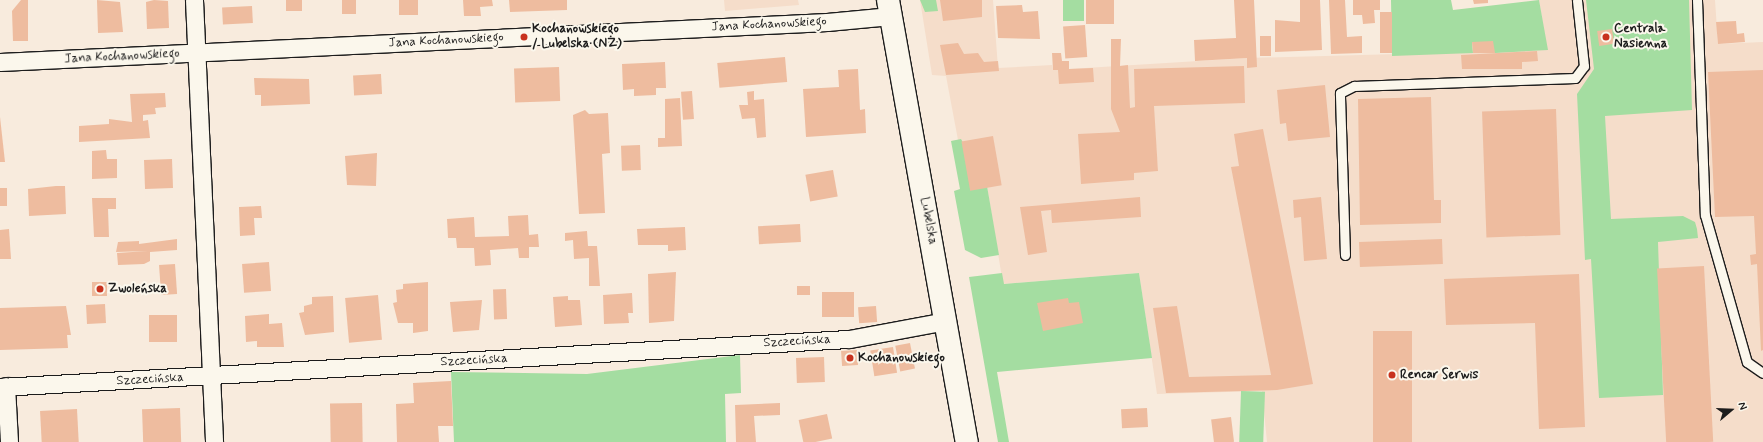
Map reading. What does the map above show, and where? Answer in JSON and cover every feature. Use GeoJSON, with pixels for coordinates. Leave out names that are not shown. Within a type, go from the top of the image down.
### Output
{"type":"FeatureCollection","features":[{"type":"Feature","properties":{"kind":"main road","name":"Lubelska"},"geometry":{"type":"LineString","coordinates":[[889,8],[967,442]]}},
{"type":"Feature","properties":{"kind":"street"},"geometry":{"type":"LineString","coordinates":[[194,0],[195,53],[214,442]]}},
{"type":"Feature","properties":{"kind":"street","name":"Jana Kochanowskiego"},"geometry":{"type":"LineString","coordinates":[[0,62],[850,21],[889,8]]}},
{"type":"Feature","properties":{"kind":"street","name":"Szczecińska"},"geometry":{"type":"LineString","coordinates":[[3,386],[211,377],[848,339],[946,321]]}},
{"type":"Feature","properties":{"kind":"street"},"geometry":{"type":"LineString","coordinates":[[3,386],[9,442]]}},
{"type":"Feature","properties":{"kind":"lane"},"geometry":{"type":"LineString","coordinates":[[1345,255],[1340,93],[1354,86],[1575,78],[1584,66],[1577,0]]}},
{"type":"Feature","properties":{"kind":"lane"},"geometry":{"type":"LineString","coordinates":[[1697,0],[1705,215],[1747,362],[1763,373]]}},
{"type":"Feature","properties":{"kind":"shaded area"},"geometry":{"type":"Polygon","coordinates":[[[724,0],[798,0],[799,5],[725,11],[724,0]]]}},
{"type":"Feature","properties":{"kind":"shaded area"},"geometry":{"type":"Polygon","coordinates":[[[920,0],[993,0],[998,68],[1052,65],[1053,70],[1247,58],[1547,50],[1539,0],[1715,0],[1718,44],[1763,42],[1763,442],[1267,442],[1262,391],[1157,394],[1139,273],[1003,284],[987,186],[951,141],[958,140],[946,76],[932,75],[920,0]],[[1153,106],[1130,108],[1158,171],[1153,106]]]}},
{"type":"Feature","properties":{"kind":"green space"},"geometry":{"type":"Polygon","coordinates":[[[920,0],[936,0],[938,11],[925,12],[920,0]]]}},
{"type":"Feature","properties":{"kind":"green space"},"geometry":{"type":"Polygon","coordinates":[[[1063,0],[1084,0],[1084,21],[1063,21],[1063,0]]]}},
{"type":"Feature","properties":{"kind":"green space"},"geometry":{"type":"Polygon","coordinates":[[[1391,0],[1451,0],[1453,10],[1539,0],[1548,50],[1495,53],[1472,42],[1473,53],[1392,56],[1391,0]]]}},
{"type":"Feature","properties":{"kind":"green space"},"geometry":{"type":"Polygon","coordinates":[[[1586,0],[1689,0],[1692,110],[1605,116],[1611,219],[1683,216],[1695,222],[1697,229],[1698,238],[1658,242],[1663,395],[1599,398],[1591,259],[1585,260],[1577,94],[1594,69],[1586,0]]]}},
{"type":"Feature","properties":{"kind":"green space"},"geometry":{"type":"Polygon","coordinates":[[[961,139],[987,186],[999,255],[981,258],[965,250],[954,191],[960,189],[951,141],[961,139]]]}},
{"type":"Feature","properties":{"kind":"green space"},"geometry":{"type":"Polygon","coordinates":[[[1002,273],[1004,284],[1139,273],[1152,358],[997,372],[1009,442],[998,442],[969,277],[1002,273]]]}},
{"type":"Feature","properties":{"kind":"green space"},"geometry":{"type":"Polygon","coordinates":[[[740,355],[741,393],[725,394],[726,442],[454,442],[451,372],[587,374],[740,355]]]}},
{"type":"Feature","properties":{"kind":"green space"},"geometry":{"type":"Polygon","coordinates":[[[1241,391],[1265,392],[1263,442],[1239,442],[1241,391]]]}},
{"type":"Feature","properties":{"kind":"building"},"geometry":{"type":"Polygon","coordinates":[[[21,0],[28,0],[28,41],[13,41],[12,11],[21,0]]]}},
{"type":"Feature","properties":{"kind":"building"},"geometry":{"type":"Polygon","coordinates":[[[97,0],[120,2],[123,32],[98,33],[97,0]]]}},
{"type":"Feature","properties":{"kind":"building"},"geometry":{"type":"Polygon","coordinates":[[[154,0],[168,1],[169,28],[147,29],[146,2],[154,0]]]}},
{"type":"Feature","properties":{"kind":"building"},"geometry":{"type":"Polygon","coordinates":[[[286,0],[302,0],[302,11],[286,11],[286,0]]]}},
{"type":"Feature","properties":{"kind":"building"},"geometry":{"type":"Polygon","coordinates":[[[342,0],[356,0],[356,14],[342,14],[342,0]]]}},
{"type":"Feature","properties":{"kind":"building"},"geometry":{"type":"Polygon","coordinates":[[[399,0],[418,0],[418,15],[399,15],[399,0]]]}},
{"type":"Feature","properties":{"kind":"building"},"geometry":{"type":"Polygon","coordinates":[[[463,0],[492,0],[493,6],[480,7],[481,16],[464,16],[463,0]]]}},
{"type":"Feature","properties":{"kind":"building"},"geometry":{"type":"Polygon","coordinates":[[[509,0],[567,0],[567,10],[510,12],[509,0]]]}},
{"type":"Feature","properties":{"kind":"building"},"geometry":{"type":"Polygon","coordinates":[[[940,0],[982,0],[982,17],[943,21],[940,0]]]}},
{"type":"Feature","properties":{"kind":"building"},"geometry":{"type":"Polygon","coordinates":[[[1086,0],[1114,0],[1114,24],[1086,24],[1086,0]]]}},
{"type":"Feature","properties":{"kind":"building"},"geometry":{"type":"Polygon","coordinates":[[[1234,0],[1254,0],[1257,67],[1247,68],[1247,58],[1195,61],[1194,40],[1236,38],[1234,0]]]}},
{"type":"Feature","properties":{"kind":"building"},"geometry":{"type":"Polygon","coordinates":[[[1300,0],[1320,0],[1322,50],[1275,52],[1275,20],[1300,22],[1300,0]]]}},
{"type":"Feature","properties":{"kind":"building"},"geometry":{"type":"Polygon","coordinates":[[[1329,0],[1345,0],[1347,37],[1362,36],[1362,53],[1331,54],[1329,0]]]}},
{"type":"Feature","properties":{"kind":"building"},"geometry":{"type":"Polygon","coordinates":[[[1353,0],[1380,0],[1380,10],[1374,10],[1375,23],[1363,24],[1362,15],[1353,15],[1353,0]]]}},
{"type":"Feature","properties":{"kind":"building"},"geometry":{"type":"Polygon","coordinates":[[[1473,0],[1488,0],[1488,3],[1474,4],[1473,0]]]}},
{"type":"Feature","properties":{"kind":"building"},"geometry":{"type":"Polygon","coordinates":[[[1022,5],[1023,12],[1038,11],[1040,39],[998,38],[996,6],[1022,5]]]}},
{"type":"Feature","properties":{"kind":"building"},"geometry":{"type":"Polygon","coordinates":[[[252,6],[253,23],[223,25],[222,8],[252,6]]]}},
{"type":"Feature","properties":{"kind":"building"},"geometry":{"type":"Polygon","coordinates":[[[1380,12],[1392,12],[1392,53],[1380,53],[1380,12]]]}},
{"type":"Feature","properties":{"kind":"building"},"geometry":{"type":"Polygon","coordinates":[[[1736,21],[1737,34],[1744,33],[1745,42],[1718,44],[1716,22],[1736,21]]]}},
{"type":"Feature","properties":{"kind":"building"},"geometry":{"type":"Polygon","coordinates":[[[1085,25],[1087,57],[1065,58],[1063,27],[1085,25]]]}},
{"type":"Feature","properties":{"kind":"building","name":"Centrala Nasienna"},"geometry":{"type":"Polygon","coordinates":[[[1612,29],[1614,44],[1599,46],[1597,31],[1612,29]]]}},
{"type":"Feature","properties":{"kind":"building"},"geometry":{"type":"Polygon","coordinates":[[[1260,36],[1271,36],[1271,56],[1260,56],[1260,36]]]}},
{"type":"Feature","properties":{"kind":"building"},"geometry":{"type":"Polygon","coordinates":[[[1111,39],[1121,39],[1120,66],[1128,65],[1130,108],[1135,107],[1134,69],[1244,66],[1245,103],[1154,106],[1158,171],[1134,173],[1134,180],[1081,184],[1078,134],[1120,132],[1111,109],[1111,39]]]}},
{"type":"Feature","properties":{"kind":"building"},"geometry":{"type":"Polygon","coordinates":[[[1493,41],[1495,53],[1473,53],[1472,42],[1493,41]]]}},
{"type":"Feature","properties":{"kind":"building"},"geometry":{"type":"Polygon","coordinates":[[[958,43],[964,54],[978,53],[984,62],[998,61],[999,71],[946,75],[940,45],[958,43]]]}},
{"type":"Feature","properties":{"kind":"building"},"geometry":{"type":"Polygon","coordinates":[[[1537,51],[1538,61],[1522,62],[1522,69],[1462,69],[1461,55],[1537,51]]]}},
{"type":"Feature","properties":{"kind":"building"},"geometry":{"type":"Polygon","coordinates":[[[1052,53],[1061,53],[1062,61],[1069,61],[1069,69],[1093,68],[1094,82],[1059,84],[1058,70],[1053,70],[1052,53]]]}},
{"type":"Feature","properties":{"kind":"building"},"geometry":{"type":"Polygon","coordinates":[[[785,57],[787,82],[719,88],[717,63],[785,57]]]}},
{"type":"Feature","properties":{"kind":"building"},"geometry":{"type":"Polygon","coordinates":[[[665,62],[666,88],[656,88],[656,95],[634,96],[634,89],[623,90],[622,64],[665,62]]]}},
{"type":"Feature","properties":{"kind":"building"},"geometry":{"type":"Polygon","coordinates":[[[559,67],[560,101],[515,103],[514,69],[559,67]]]}},
{"type":"Feature","properties":{"kind":"building"},"geometry":{"type":"Polygon","coordinates":[[[858,69],[860,110],[865,109],[866,133],[806,137],[803,89],[839,87],[838,70],[858,69]]]}},
{"type":"Feature","properties":{"kind":"building"},"geometry":{"type":"Polygon","coordinates":[[[1763,70],[1763,350],[1761,351],[1757,264],[1751,265],[1750,255],[1756,254],[1754,216],[1715,217],[1708,72],[1763,70]]]}},
{"type":"Feature","properties":{"kind":"building"},"geometry":{"type":"Polygon","coordinates":[[[381,74],[382,94],[354,95],[353,75],[381,74]]]}},
{"type":"Feature","properties":{"kind":"building"},"geometry":{"type":"Polygon","coordinates":[[[254,78],[309,79],[310,104],[261,106],[261,95],[255,95],[254,78]]]}},
{"type":"Feature","properties":{"kind":"building"},"geometry":{"type":"Polygon","coordinates":[[[1325,85],[1330,137],[1288,141],[1286,123],[1280,124],[1277,90],[1325,85]]]}},
{"type":"Feature","properties":{"kind":"building"},"geometry":{"type":"Polygon","coordinates":[[[692,91],[694,119],[683,120],[681,92],[692,91]]]}},
{"type":"Feature","properties":{"kind":"building"},"geometry":{"type":"Polygon","coordinates":[[[754,91],[754,100],[764,99],[766,137],[757,138],[755,118],[742,119],[739,105],[748,105],[747,92],[754,91]]]}},
{"type":"Feature","properties":{"kind":"building"},"geometry":{"type":"Polygon","coordinates":[[[165,93],[166,107],[155,108],[156,114],[143,115],[143,121],[148,120],[150,138],[79,142],[79,126],[109,124],[109,119],[132,122],[130,94],[165,93]]]}},
{"type":"Feature","properties":{"kind":"building"},"geometry":{"type":"Polygon","coordinates":[[[1431,97],[1434,200],[1441,200],[1441,223],[1360,225],[1358,99],[1431,97]]]}},
{"type":"Feature","properties":{"kind":"building"},"geometry":{"type":"Polygon","coordinates":[[[680,98],[682,146],[658,147],[658,138],[665,138],[665,99],[680,98]]]}},
{"type":"Feature","properties":{"kind":"building"},"geometry":{"type":"Polygon","coordinates":[[[1556,109],[1560,235],[1486,238],[1482,112],[1556,109]]]}},
{"type":"Feature","properties":{"kind":"building"},"geometry":{"type":"Polygon","coordinates":[[[585,110],[589,114],[608,113],[610,153],[602,154],[605,213],[579,214],[573,115],[585,110]]]}},
{"type":"Feature","properties":{"kind":"building"},"geometry":{"type":"Polygon","coordinates":[[[0,117],[5,162],[0,162],[0,117]]]}},
{"type":"Feature","properties":{"kind":"building"},"geometry":{"type":"Polygon","coordinates":[[[1263,129],[1313,384],[1277,390],[1166,393],[1153,308],[1177,306],[1189,377],[1271,375],[1231,167],[1239,166],[1234,134],[1263,129]]]}},
{"type":"Feature","properties":{"kind":"building"},"geometry":{"type":"Polygon","coordinates":[[[993,136],[1002,185],[970,191],[961,142],[993,136]]]}},
{"type":"Feature","properties":{"kind":"building"},"geometry":{"type":"Polygon","coordinates":[[[640,145],[641,170],[622,171],[621,146],[640,145]]]}},
{"type":"Feature","properties":{"kind":"building"},"geometry":{"type":"Polygon","coordinates":[[[106,150],[107,159],[117,159],[117,178],[92,179],[92,151],[106,150]]]}},
{"type":"Feature","properties":{"kind":"building"},"geometry":{"type":"Polygon","coordinates":[[[377,153],[376,186],[347,185],[345,156],[377,153]]]}},
{"type":"Feature","properties":{"kind":"building"},"geometry":{"type":"Polygon","coordinates":[[[172,159],[173,188],[145,189],[144,160],[172,159]]]}},
{"type":"Feature","properties":{"kind":"building"},"geometry":{"type":"Polygon","coordinates":[[[833,170],[838,197],[810,201],[805,175],[833,170]]]}},
{"type":"Feature","properties":{"kind":"building"},"geometry":{"type":"Polygon","coordinates":[[[65,186],[66,214],[29,216],[28,189],[65,186]]]}},
{"type":"Feature","properties":{"kind":"building"},"geometry":{"type":"Polygon","coordinates":[[[0,188],[7,188],[7,206],[0,206],[0,188]]]}},
{"type":"Feature","properties":{"kind":"building"},"geometry":{"type":"Polygon","coordinates":[[[1140,197],[1141,217],[1052,223],[1051,210],[1041,211],[1047,252],[1028,255],[1020,207],[1140,197]]]}},
{"type":"Feature","properties":{"kind":"building"},"geometry":{"type":"Polygon","coordinates":[[[1321,197],[1327,259],[1304,261],[1301,217],[1294,218],[1293,200],[1321,197]]]}},
{"type":"Feature","properties":{"kind":"building"},"geometry":{"type":"Polygon","coordinates":[[[92,198],[116,198],[116,209],[108,209],[109,237],[94,237],[92,198]]]}},
{"type":"Feature","properties":{"kind":"building"},"geometry":{"type":"Polygon","coordinates":[[[261,206],[262,218],[254,218],[255,235],[240,236],[239,207],[261,206]]]}},
{"type":"Feature","properties":{"kind":"building"},"geometry":{"type":"Polygon","coordinates":[[[528,215],[529,235],[538,234],[539,247],[529,247],[529,258],[519,258],[518,248],[490,250],[491,265],[475,266],[474,248],[457,248],[456,238],[448,238],[447,219],[474,217],[475,237],[509,236],[508,216],[528,215]]]}},
{"type":"Feature","properties":{"kind":"building"},"geometry":{"type":"Polygon","coordinates":[[[800,224],[801,242],[759,244],[758,226],[800,224]]]}},
{"type":"Feature","properties":{"kind":"building"},"geometry":{"type":"Polygon","coordinates":[[[685,227],[686,250],[668,251],[668,245],[638,245],[637,229],[685,227]]]}},
{"type":"Feature","properties":{"kind":"building"},"geometry":{"type":"Polygon","coordinates":[[[9,229],[11,259],[0,259],[0,230],[9,229]]]}},
{"type":"Feature","properties":{"kind":"building"},"geometry":{"type":"Polygon","coordinates":[[[587,231],[588,246],[597,246],[600,286],[589,286],[589,258],[574,259],[573,240],[565,241],[565,233],[587,231]]]}},
{"type":"Feature","properties":{"kind":"building"},"geometry":{"type":"Polygon","coordinates":[[[177,239],[177,250],[150,252],[150,261],[144,264],[118,265],[117,253],[148,251],[116,252],[118,242],[139,241],[139,244],[177,239]]]}},
{"type":"Feature","properties":{"kind":"building"},"geometry":{"type":"Polygon","coordinates":[[[1442,239],[1443,264],[1360,267],[1359,242],[1442,239]]]}},
{"type":"Feature","properties":{"kind":"building"},"geometry":{"type":"Polygon","coordinates":[[[269,262],[271,291],[244,293],[242,264],[269,262]]]}},
{"type":"Feature","properties":{"kind":"building"},"geometry":{"type":"Polygon","coordinates":[[[175,264],[177,294],[161,295],[159,265],[175,264]]]}},
{"type":"Feature","properties":{"kind":"building"},"geometry":{"type":"Polygon","coordinates":[[[1704,266],[1713,442],[1666,442],[1657,268],[1704,266]]]}},
{"type":"Feature","properties":{"kind":"building"},"geometry":{"type":"Polygon","coordinates":[[[676,272],[674,321],[649,323],[648,274],[676,272]]]}},
{"type":"Feature","properties":{"kind":"building"},"geometry":{"type":"Polygon","coordinates":[[[1579,274],[1585,427],[1539,429],[1535,323],[1446,325],[1444,279],[1579,274]]]}},
{"type":"Feature","properties":{"kind":"building","name":"Zwoleńska"},"geometry":{"type":"Polygon","coordinates":[[[92,282],[107,282],[107,296],[92,296],[92,282]]]}},
{"type":"Feature","properties":{"kind":"building"},"geometry":{"type":"Polygon","coordinates":[[[428,282],[428,331],[413,333],[413,323],[398,323],[393,303],[397,302],[396,290],[403,289],[403,284],[428,282]]]}},
{"type":"Feature","properties":{"kind":"building"},"geometry":{"type":"Polygon","coordinates":[[[797,286],[810,286],[810,295],[797,295],[797,286]]]}},
{"type":"Feature","properties":{"kind":"building"},"geometry":{"type":"Polygon","coordinates":[[[493,289],[506,289],[507,319],[494,319],[493,289]]]}},
{"type":"Feature","properties":{"kind":"building"},"geometry":{"type":"Polygon","coordinates":[[[822,292],[854,292],[854,317],[822,317],[822,292]]]}},
{"type":"Feature","properties":{"kind":"building"},"geometry":{"type":"Polygon","coordinates":[[[632,293],[633,313],[628,313],[629,323],[604,324],[603,295],[632,293]]]}},
{"type":"Feature","properties":{"kind":"building"},"geometry":{"type":"Polygon","coordinates":[[[378,295],[382,340],[349,343],[345,298],[378,295]]]}},
{"type":"Feature","properties":{"kind":"building"},"geometry":{"type":"Polygon","coordinates":[[[333,296],[334,332],[305,335],[299,313],[304,312],[304,306],[312,304],[312,297],[333,296]]]}},
{"type":"Feature","properties":{"kind":"building"},"geometry":{"type":"Polygon","coordinates":[[[568,296],[568,300],[580,300],[582,325],[555,327],[553,297],[568,296]]]}},
{"type":"Feature","properties":{"kind":"building"},"geometry":{"type":"Polygon","coordinates":[[[1068,298],[1069,303],[1079,302],[1083,323],[1043,331],[1037,303],[1068,298]]]}},
{"type":"Feature","properties":{"kind":"building"},"geometry":{"type":"Polygon","coordinates":[[[482,300],[479,330],[453,332],[450,302],[482,300]]]}},
{"type":"Feature","properties":{"kind":"building"},"geometry":{"type":"Polygon","coordinates":[[[105,304],[106,323],[87,324],[86,305],[105,304]]]}},
{"type":"Feature","properties":{"kind":"building"},"geometry":{"type":"Polygon","coordinates":[[[66,306],[71,335],[67,335],[68,348],[0,350],[0,308],[66,306]]]}},
{"type":"Feature","properties":{"kind":"building"},"geometry":{"type":"Polygon","coordinates":[[[876,306],[877,322],[859,323],[858,307],[876,306]]]}},
{"type":"Feature","properties":{"kind":"building"},"geometry":{"type":"Polygon","coordinates":[[[269,314],[269,324],[282,323],[284,347],[257,347],[257,341],[246,342],[245,316],[269,314]]]}},
{"type":"Feature","properties":{"kind":"building"},"geometry":{"type":"Polygon","coordinates":[[[149,315],[177,315],[177,342],[149,342],[149,315]]]}},
{"type":"Feature","properties":{"kind":"building"},"geometry":{"type":"Polygon","coordinates":[[[1373,331],[1412,331],[1412,442],[1373,442],[1373,331]]]}},
{"type":"Feature","properties":{"kind":"building"},"geometry":{"type":"Polygon","coordinates":[[[910,343],[915,369],[900,371],[895,346],[910,343]]]}},
{"type":"Feature","properties":{"kind":"building"},"geometry":{"type":"Polygon","coordinates":[[[893,347],[897,373],[874,376],[870,351],[893,347]]]}},
{"type":"Feature","properties":{"kind":"building","name":"Kochanowskiego"},"geometry":{"type":"Polygon","coordinates":[[[857,350],[858,365],[842,366],[841,351],[857,350]]]}},
{"type":"Feature","properties":{"kind":"building"},"geometry":{"type":"Polygon","coordinates":[[[824,357],[825,382],[797,383],[796,358],[824,357]]]}},
{"type":"Feature","properties":{"kind":"building"},"geometry":{"type":"Polygon","coordinates":[[[451,381],[453,426],[438,426],[439,442],[397,442],[396,404],[414,403],[413,383],[451,381]]]}},
{"type":"Feature","properties":{"kind":"building"},"geometry":{"type":"Polygon","coordinates":[[[362,403],[363,442],[331,442],[330,404],[362,403]]]}},
{"type":"Feature","properties":{"kind":"building"},"geometry":{"type":"Polygon","coordinates":[[[780,403],[780,415],[754,416],[756,442],[736,442],[735,405],[780,403]]]}},
{"type":"Feature","properties":{"kind":"building"},"geometry":{"type":"Polygon","coordinates":[[[180,408],[181,442],[143,442],[142,409],[180,408]]]}},
{"type":"Feature","properties":{"kind":"building"},"geometry":{"type":"Polygon","coordinates":[[[1147,408],[1148,427],[1122,428],[1121,409],[1147,408]]]}},
{"type":"Feature","properties":{"kind":"building"},"geometry":{"type":"Polygon","coordinates":[[[77,409],[79,442],[42,442],[40,411],[77,409]]]}},
{"type":"Feature","properties":{"kind":"building"},"geometry":{"type":"Polygon","coordinates":[[[827,414],[832,438],[816,442],[803,442],[799,420],[827,414]]]}},
{"type":"Feature","properties":{"kind":"building"},"geometry":{"type":"Polygon","coordinates":[[[1231,417],[1234,442],[1214,442],[1211,419],[1231,417]]]}},
{"type":"Feature","properties":{"kind":"place","name":"Kochanowskiego / Lubelska (NŻ)"},"geometry":{"type":"Point","coordinates":[524,37]}},
{"type":"Feature","properties":{"kind":"place","name":"Centrala Nasienna"},"geometry":{"type":"Point","coordinates":[1606,37]}},
{"type":"Feature","properties":{"kind":"place","name":"Zwoleńska"},"geometry":{"type":"Point","coordinates":[100,289]}},
{"type":"Feature","properties":{"kind":"place","name":"Kochanowskiego"},"geometry":{"type":"Point","coordinates":[850,358]}},
{"type":"Feature","properties":{"kind":"place","name":"Rencar Serwis"},"geometry":{"type":"Point","coordinates":[1392,375]}}]}
